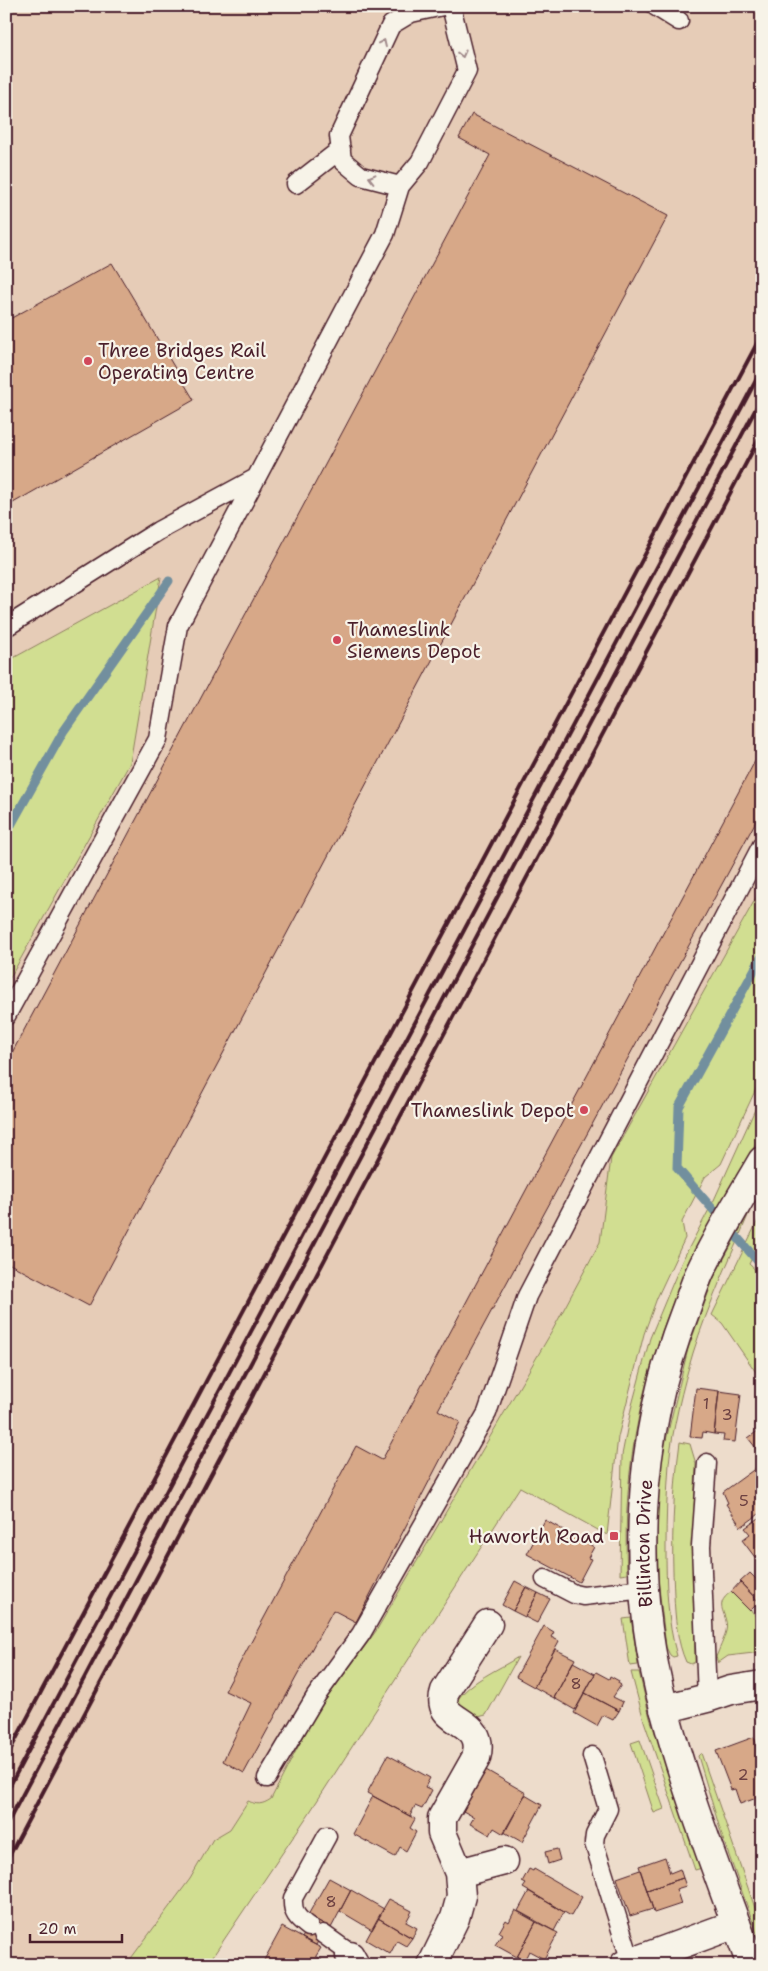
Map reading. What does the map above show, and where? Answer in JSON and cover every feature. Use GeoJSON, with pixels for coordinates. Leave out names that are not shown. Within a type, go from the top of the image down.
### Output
{"type":"FeatureCollection","features":[{"type":"Feature","properties":{"kind":"street","name":"Billinton Drive"},"geometry":{"type":"LineString","coordinates":[[751,1965],[679,1762],[664,1710],[648,1629],[644,1589],[642,1516],[655,1415],[666,1366],[677,1332],[700,1272],[762,1161]]}},
{"type":"Feature","properties":{"kind":"street"},"geometry":{"type":"LineString","coordinates":[[432,1965],[455,1918],[461,1896],[459,1873],[442,1834],[442,1818],[476,1758],[478,1748],[476,1736],[468,1726],[450,1715],[444,1708],[442,1700],[445,1691],[488,1624]]}},
{"type":"Feature","properties":{"kind":"street"},"geometry":{"type":"LineString","coordinates":[[664,1710],[731,1690],[762,1685]]}},
{"type":"Feature","properties":{"kind":"street"},"geometry":{"type":"LineString","coordinates":[[459,1873],[504,1861]]}},
{"type":"Feature","properties":{"kind":"street"},"geometry":{"type":"LineString","coordinates":[[628,1963],[658,1959],[736,1924]]}},
{"type":"Feature","properties":{"kind":"lane"},"geometry":{"type":"LineString","coordinates":[[400,186],[362,176],[342,154],[339,136],[391,25],[411,13],[443,6]]}},
{"type":"Feature","properties":{"kind":"lane"},"geometry":{"type":"LineString","coordinates":[[6,1016],[158,739],[178,626],[385,234],[400,186],[420,162],[466,71],[450,6]]}},
{"type":"Feature","properties":{"kind":"lane"},"geometry":{"type":"LineString","coordinates":[[655,6],[679,21]]}},
{"type":"Feature","properties":{"kind":"lane"},"geometry":{"type":"LineString","coordinates":[[319,178],[342,154]]}},
{"type":"Feature","properties":{"kind":"lane"},"geometry":{"type":"LineString","coordinates":[[296,184],[342,154]]}},
{"type":"Feature","properties":{"kind":"lane"},"geometry":{"type":"LineString","coordinates":[[6,627],[158,532],[256,478]]}},
{"type":"Feature","properties":{"kind":"lane"},"geometry":{"type":"LineString","coordinates":[[267,1778],[316,1696],[361,1634],[487,1413],[527,1296],[762,844]]}},
{"type":"Feature","properties":{"kind":"lane"},"geometry":{"type":"LineString","coordinates":[[707,1698],[701,1546],[708,1463]]}},
{"type":"Feature","properties":{"kind":"lane"},"geometry":{"type":"LineString","coordinates":[[545,1579],[574,1594],[584,1596],[644,1589]]}},
{"type":"Feature","properties":{"kind":"lane"},"geometry":{"type":"LineString","coordinates":[[592,1756],[608,1809],[594,1843],[628,1963]]}},
{"type":"Feature","properties":{"kind":"lane"},"geometry":{"type":"LineString","coordinates":[[327,1836],[293,1898],[292,1908],[296,1918],[344,1949],[353,1960]]}},
{"type":"Feature","properties":{"kind":"shaded area"},"geometry":{"type":"Polygon","coordinates":[[[6,6],[762,6],[762,887],[611,1158],[600,1242],[551,1333],[376,1631],[314,1716],[271,1799],[263,1804],[248,1801],[230,1829],[213,1839],[190,1879],[126,1965],[6,1965],[6,985],[130,763],[161,578],[6,662],[6,6]]]}},
{"type":"Feature","properties":{"kind":"green space"},"geometry":{"type":"Polygon","coordinates":[[[161,577],[130,763],[6,985],[6,662],[161,577]]]}},
{"type":"Feature","properties":{"kind":"green space"},"geometry":{"type":"Polygon","coordinates":[[[762,887],[762,1076],[721,1164],[705,1177],[682,1222],[685,1238],[657,1298],[644,1334],[618,1437],[607,1535],[520,1487],[308,1815],[207,1965],[126,1965],[190,1879],[213,1839],[230,1829],[248,1801],[260,1804],[271,1799],[314,1716],[376,1631],[551,1333],[600,1242],[611,1158],[762,887]]]}},
{"type":"Feature","properties":{"kind":"green space"},"geometry":{"type":"Polygon","coordinates":[[[762,1094],[763,1123],[760,1137],[743,1164],[695,1252],[673,1301],[659,1339],[648,1377],[632,1455],[626,1534],[627,1574],[620,1575],[622,1455],[631,1409],[650,1338],[682,1261],[714,1200],[762,1094]]]}},
{"type":"Feature","properties":{"kind":"green space"},"geometry":{"type":"Polygon","coordinates":[[[749,1213],[712,1300],[693,1353],[678,1408],[670,1451],[666,1547],[669,1616],[677,1656],[673,1657],[666,1647],[658,1579],[657,1515],[661,1461],[688,1349],[714,1277],[749,1213]]]}},
{"type":"Feature","properties":{"kind":"green space"},"geometry":{"type":"Polygon","coordinates":[[[759,1218],[762,1218],[762,1247],[759,1245],[749,1264],[762,1276],[762,1381],[722,1323],[712,1315],[759,1218]]]}},
{"type":"Feature","properties":{"kind":"green space"},"geometry":{"type":"Polygon","coordinates":[[[680,1442],[690,1444],[696,1464],[693,1533],[695,1662],[691,1664],[686,1662],[680,1646],[674,1595],[673,1518],[680,1442]]]}},
{"type":"Feature","properties":{"kind":"green space"},"geometry":{"type":"Polygon","coordinates":[[[731,1592],[762,1621],[762,1652],[728,1656],[718,1663],[716,1657],[727,1625],[722,1610],[722,1602],[731,1592]]]}},
{"type":"Feature","properties":{"kind":"green space"},"geometry":{"type":"Polygon","coordinates":[[[631,1618],[638,1665],[630,1666],[623,1619],[631,1618]]]}},
{"type":"Feature","properties":{"kind":"green space"},"geometry":{"type":"Polygon","coordinates":[[[518,1657],[486,1715],[478,1717],[458,1707],[456,1702],[468,1688],[484,1676],[518,1657]]]}},
{"type":"Feature","properties":{"kind":"green space"},"geometry":{"type":"Polygon","coordinates":[[[631,1672],[639,1672],[650,1718],[702,1868],[695,1870],[644,1721],[631,1672]]]}},
{"type":"Feature","properties":{"kind":"green space"},"geometry":{"type":"Polygon","coordinates":[[[640,1740],[664,1809],[654,1813],[631,1743],[640,1740]]]}},
{"type":"Feature","properties":{"kind":"green space"},"geometry":{"type":"Polygon","coordinates":[[[701,1753],[762,1928],[762,1947],[723,1839],[698,1756],[701,1753]]]}},
{"type":"Feature","properties":{"kind":"building","name":"Thameslink Siemens Depot"},"geometry":{"type":"Polygon","coordinates":[[[472,114],[668,216],[89,1306],[6,1262],[6,1064],[490,155],[459,138],[472,114]]]}},
{"type":"Feature","properties":{"kind":"building","name":"Three Bridges Rail Operating Centre"},"geometry":{"type":"Polygon","coordinates":[[[112,263],[194,400],[6,507],[6,321],[112,263]]]}},
{"type":"Feature","properties":{"kind":"building","name":"Thameslink Depot"},"geometry":{"type":"Polygon","coordinates":[[[762,748],[762,810],[438,1410],[460,1422],[356,1622],[333,1610],[244,1773],[223,1761],[251,1703],[225,1691],[356,1446],[382,1460],[762,748]]]}},
{"type":"Feature","properties":{"kind":"building"},"geometry":{"type":"Polygon","coordinates":[[[696,1388],[719,1391],[714,1434],[703,1432],[702,1438],[690,1437],[696,1388]]]}},
{"type":"Feature","properties":{"kind":"building"},"geometry":{"type":"Polygon","coordinates":[[[719,1391],[741,1394],[735,1442],[723,1441],[724,1435],[714,1434],[719,1391]]]}},
{"type":"Feature","properties":{"kind":"building"},"geometry":{"type":"Polygon","coordinates":[[[762,1428],[762,1444],[756,1448],[748,1438],[762,1428]]]}},
{"type":"Feature","properties":{"kind":"building"},"geometry":{"type":"Polygon","coordinates":[[[762,1444],[762,1456],[756,1448],[762,1444]]]}},
{"type":"Feature","properties":{"kind":"building"},"geometry":{"type":"Polygon","coordinates":[[[756,1468],[762,1476],[762,1512],[741,1527],[726,1504],[728,1503],[723,1492],[756,1468]]]}},
{"type":"Feature","properties":{"kind":"building"},"geometry":{"type":"Polygon","coordinates":[[[762,1516],[762,1557],[757,1560],[742,1540],[750,1534],[745,1528],[762,1516]]]}},
{"type":"Feature","properties":{"kind":"building"},"geometry":{"type":"Polygon","coordinates":[[[545,1520],[594,1547],[588,1558],[591,1559],[579,1582],[527,1554],[545,1520]]]}},
{"type":"Feature","properties":{"kind":"building"},"geometry":{"type":"Polygon","coordinates":[[[750,1573],[762,1585],[762,1599],[759,1602],[740,1582],[750,1573]]]}},
{"type":"Feature","properties":{"kind":"building"},"geometry":{"type":"Polygon","coordinates":[[[515,1581],[526,1587],[513,1611],[502,1605],[515,1581]]]}},
{"type":"Feature","properties":{"kind":"building"},"geometry":{"type":"Polygon","coordinates":[[[740,1582],[759,1602],[750,1611],[731,1592],[740,1582]]]}},
{"type":"Feature","properties":{"kind":"building"},"geometry":{"type":"Polygon","coordinates":[[[526,1587],[538,1593],[525,1617],[513,1611],[526,1587]]]}},
{"type":"Feature","properties":{"kind":"building"},"geometry":{"type":"Polygon","coordinates":[[[538,1593],[550,1599],[537,1623],[525,1617],[538,1593]]]}},
{"type":"Feature","properties":{"kind":"building"},"geometry":{"type":"Polygon","coordinates":[[[544,1626],[554,1632],[551,1637],[559,1641],[534,1687],[516,1677],[544,1626]]]}},
{"type":"Feature","properties":{"kind":"building"},"geometry":{"type":"Polygon","coordinates":[[[555,1649],[575,1659],[554,1698],[534,1687],[555,1649]]]}},
{"type":"Feature","properties":{"kind":"building"},"geometry":{"type":"Polygon","coordinates":[[[573,1662],[595,1674],[575,1710],[554,1698],[573,1662]]]}},
{"type":"Feature","properties":{"kind":"building"},"geometry":{"type":"Polygon","coordinates":[[[596,1672],[609,1679],[610,1676],[619,1681],[618,1683],[621,1685],[613,1697],[623,1702],[619,1711],[585,1693],[596,1672]]]}},
{"type":"Feature","properties":{"kind":"building"},"geometry":{"type":"Polygon","coordinates":[[[585,1693],[619,1711],[613,1720],[603,1715],[597,1726],[574,1713],[585,1693]]]}},
{"type":"Feature","properties":{"kind":"building"},"geometry":{"type":"Polygon","coordinates":[[[762,1734],[762,1747],[758,1735],[762,1734]]]}},
{"type":"Feature","properties":{"kind":"building"},"geometry":{"type":"Polygon","coordinates":[[[754,1737],[762,1759],[762,1796],[740,1804],[735,1789],[731,1790],[716,1751],[754,1737]]]}},
{"type":"Feature","properties":{"kind":"building"},"geometry":{"type":"Polygon","coordinates":[[[388,1755],[430,1778],[425,1787],[432,1790],[422,1809],[415,1806],[410,1816],[367,1793],[388,1755]]]}},
{"type":"Feature","properties":{"kind":"building"},"geometry":{"type":"Polygon","coordinates":[[[486,1770],[526,1793],[504,1834],[494,1828],[490,1835],[470,1824],[474,1817],[463,1811],[486,1770]]]}},
{"type":"Feature","properties":{"kind":"building"},"geometry":{"type":"Polygon","coordinates":[[[525,1795],[542,1805],[522,1842],[504,1832],[525,1795]]]}},
{"type":"Feature","properties":{"kind":"building"},"geometry":{"type":"Polygon","coordinates":[[[373,1796],[415,1819],[410,1828],[416,1832],[406,1851],[400,1847],[395,1857],[353,1834],[373,1796]]]}},
{"type":"Feature","properties":{"kind":"building"},"geometry":{"type":"Polygon","coordinates":[[[557,1849],[560,1860],[548,1864],[545,1852],[557,1849]]]}},
{"type":"Feature","properties":{"kind":"building"},"geometry":{"type":"Polygon","coordinates":[[[665,1857],[670,1873],[680,1869],[683,1878],[647,1890],[639,1866],[665,1857]]]}},
{"type":"Feature","properties":{"kind":"building"},"geometry":{"type":"Polygon","coordinates":[[[529,1869],[533,1871],[534,1869],[582,1897],[571,1916],[523,1888],[526,1884],[522,1882],[529,1869]]]}},
{"type":"Feature","properties":{"kind":"building"},"geometry":{"type":"Polygon","coordinates":[[[640,1870],[653,1909],[630,1916],[617,1878],[640,1870]]]}},
{"type":"Feature","properties":{"kind":"building"},"geometry":{"type":"Polygon","coordinates":[[[329,1878],[351,1890],[331,1928],[308,1915],[329,1878]]]}},
{"type":"Feature","properties":{"kind":"building"},"geometry":{"type":"Polygon","coordinates":[[[683,1878],[686,1886],[676,1889],[681,1904],[654,1913],[647,1890],[683,1878]]]}},
{"type":"Feature","properties":{"kind":"building"},"geometry":{"type":"Polygon","coordinates":[[[351,1890],[384,1909],[372,1930],[340,1911],[351,1890]]]}},
{"type":"Feature","properties":{"kind":"building"},"geometry":{"type":"Polygon","coordinates":[[[529,1891],[564,1912],[554,1931],[518,1911],[529,1891]]]}},
{"type":"Feature","properties":{"kind":"building"},"geometry":{"type":"Polygon","coordinates":[[[389,1899],[412,1911],[406,1922],[417,1928],[412,1938],[378,1918],[389,1899]]]}},
{"type":"Feature","properties":{"kind":"building"},"geometry":{"type":"Polygon","coordinates":[[[515,1910],[536,1922],[517,1957],[495,1945],[502,1934],[499,1932],[506,1920],[509,1922],[515,1910]]]}},
{"type":"Feature","properties":{"kind":"building"},"geometry":{"type":"Polygon","coordinates":[[[313,1918],[327,1926],[316,1945],[302,1938],[313,1918]]]}},
{"type":"Feature","properties":{"kind":"building"},"geometry":{"type":"Polygon","coordinates":[[[378,1918],[412,1938],[406,1946],[397,1941],[390,1954],[366,1940],[378,1918]]]}},
{"type":"Feature","properties":{"kind":"building"},"geometry":{"type":"Polygon","coordinates":[[[536,1922],[558,1933],[544,1959],[529,1951],[524,1961],[517,1957],[536,1922]]]}},
{"type":"Feature","properties":{"kind":"building"},"geometry":{"type":"Polygon","coordinates":[[[282,1927],[321,1948],[316,1956],[322,1960],[320,1965],[262,1964],[282,1927]]]}},
{"type":"Feature","properties":{"kind":"waterway"},"geometry":{"type":"LineString","coordinates":[[6,834],[63,732],[169,581]]}},
{"type":"Feature","properties":{"kind":"waterway"},"geometry":{"type":"LineString","coordinates":[[762,956],[679,1107],[677,1168],[762,1266]]}},
{"type":"Feature","properties":{"kind":"railway"},"geometry":{"type":"LineString","coordinates":[[6,1758],[762,334]]}},
{"type":"Feature","properties":{"kind":"railway"},"geometry":{"type":"LineString","coordinates":[[6,1793],[762,369]]}},
{"type":"Feature","properties":{"kind":"railway"},"geometry":{"type":"LineString","coordinates":[[6,1826],[762,397]]}},
{"type":"Feature","properties":{"kind":"railway"},"geometry":{"type":"LineString","coordinates":[[6,1862],[762,433]]}},
{"type":"Feature","properties":{"kind":"place","name":"Three Bridges Rail Operating Centre"},"geometry":{"type":"Point","coordinates":[88,361]}},
{"type":"Feature","properties":{"kind":"place","name":"Thameslink Siemens Depot"},"geometry":{"type":"Point","coordinates":[337,640]}},
{"type":"Feature","properties":{"kind":"place","name":"Thameslink Depot"},"geometry":{"type":"Point","coordinates":[584,1110]}},
{"type":"Feature","properties":{"kind":"place","name":"Haworth Road"},"geometry":{"type":"Point","coordinates":[614,1536]}}]}
